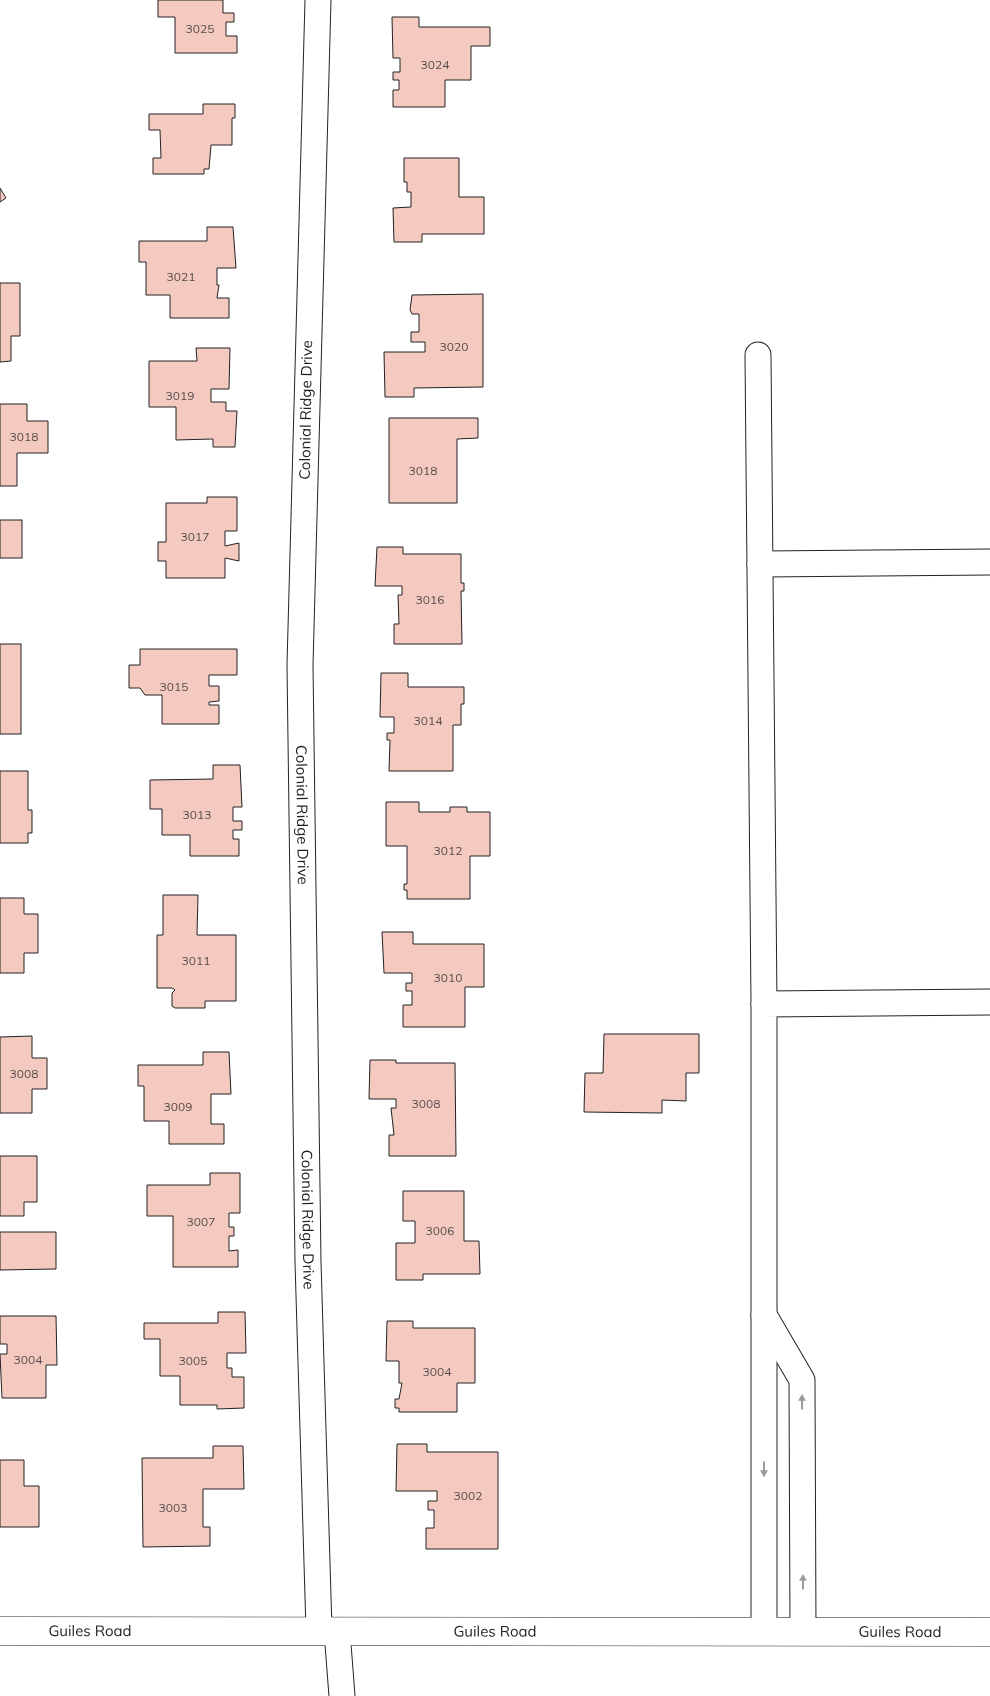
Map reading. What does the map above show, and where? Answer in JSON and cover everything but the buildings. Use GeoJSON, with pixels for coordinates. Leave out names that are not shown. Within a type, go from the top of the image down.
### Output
{"type":"FeatureCollection","features":[{"type":"Feature","properties":{"kind":"street","name":"Colonial Ridge Drive"},"geometry":{"type":"LineString","coordinates":[[318,0],[300,665],[308,1262],[328,1631],[342,1696]]}},
{"type":"Feature","properties":{"kind":"street"},"geometry":{"type":"LineString","coordinates":[[758,355],[764,1004],[764,1631]]}},
{"type":"Feature","properties":{"kind":"street"},"geometry":{"type":"LineString","coordinates":[[760,564],[990,562]]}},
{"type":"Feature","properties":{"kind":"street"},"geometry":{"type":"LineString","coordinates":[[764,1004],[990,1002]]}},
{"type":"Feature","properties":{"kind":"street"},"geometry":{"type":"LineString","coordinates":[[764,1316],[802,1380],[803,1631]]}},
{"type":"Feature","properties":{"kind":"street"},"geometry":{"type":"LineString","coordinates":[[764,1442],[802,1441]]}},
{"type":"Feature","properties":{"kind":"street","name":"Guiles Road"},"geometry":{"type":"LineString","coordinates":[[0,1631],[990,1632]]}}]}
